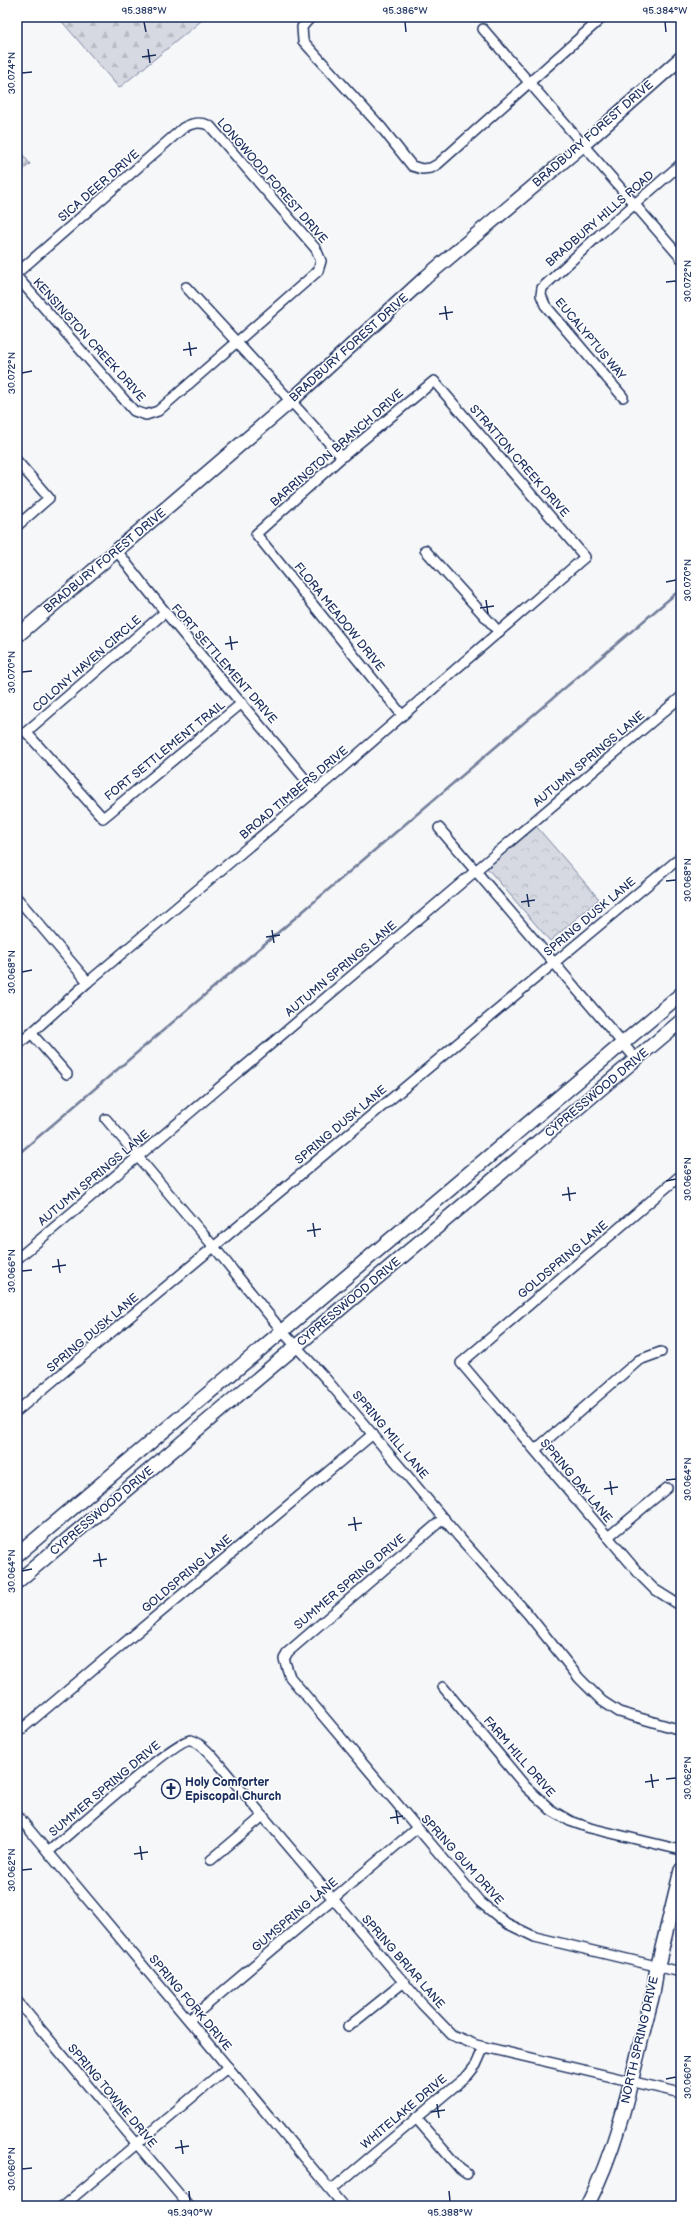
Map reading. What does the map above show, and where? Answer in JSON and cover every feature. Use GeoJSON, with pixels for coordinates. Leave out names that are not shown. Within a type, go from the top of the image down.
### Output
{"type":"FeatureCollection","features":[{"type":"Feature","properties":{"kind":"main road","name":"BRADBURY FOREST DRIVE"},"geometry":{"type":"LineString","coordinates":[[17,636],[291,401],[426,277],[584,144],[681,58]]}},
{"type":"Feature","properties":{"kind":"main road","name":"CYPRESSWOOD DRIVE"},"geometry":{"type":"LineString","coordinates":[[17,1555],[681,994]]}},
{"type":"Feature","properties":{"kind":"main road","name":"CYPRESSWOOD DRIVE"},"geometry":{"type":"LineString","coordinates":[[17,1582],[467,1204],[681,1021]]}},
{"type":"Feature","properties":{"kind":"main road"},"geometry":{"type":"LineString","coordinates":[[452,1187],[467,1204]]}},
{"type":"Feature","properties":{"kind":"main road"},"geometry":{"type":"LineString","coordinates":[[80,1502],[93,1519]]}},
{"type":"Feature","properties":{"kind":"main road","name":"NORTH SPRING DRIVE"},"geometry":{"type":"LineString","coordinates":[[587,2206],[607,2160],[631,2081],[656,1984],[658,1966],[681,1870]]}},
{"type":"Feature","properties":{"kind":"street"},"geometry":{"type":"LineString","coordinates":[[311,17],[302,27],[303,41],[381,127],[412,166],[417,168],[431,168],[438,164],[603,17]]}},
{"type":"Feature","properties":{"kind":"street"},"geometry":{"type":"LineString","coordinates":[[483,30],[584,144],[681,258]]}},
{"type":"Feature","properties":{"kind":"street","name":"LONGWOOD FOREST DRIVE"},"geometry":{"type":"LineString","coordinates":[[199,123],[210,126],[316,249],[321,261],[318,272],[237,342]]}},
{"type":"Feature","properties":{"kind":"street","name":"SICA DEER DRIVE"},"geometry":{"type":"LineString","coordinates":[[17,273],[183,128],[190,124],[199,123]]}},
{"type":"Feature","properties":{"kind":"street","name":"BRADBURY HILLS ROAD"},"geometry":{"type":"LineString","coordinates":[[541,295],[545,283],[681,164]]}},
{"type":"Feature","properties":{"kind":"street","name":"KENSINGTON CREEK DRIVE"},"geometry":{"type":"LineString","coordinates":[[17,277],[134,411],[146,415],[158,410],[237,342]]}},
{"type":"Feature","properties":{"kind":"street"},"geometry":{"type":"LineString","coordinates":[[186,287],[342,457]]}},
{"type":"Feature","properties":{"kind":"street","name":"EUCALYPTUS WAY"},"geometry":{"type":"LineString","coordinates":[[541,295],[545,305],[623,397]]}},
{"type":"Feature","properties":{"kind":"street","name":"BARRINGTON BRANCH DRIVE"},"geometry":{"type":"LineString","coordinates":[[256,534],[342,457],[434,381]]}},
{"type":"Feature","properties":{"kind":"street","name":"STRATTON CREEK DRIVE"},"geometry":{"type":"LineString","coordinates":[[434,381],[585,557]]}},
{"type":"Feature","properties":{"kind":"street"},"geometry":{"type":"LineString","coordinates":[[17,461],[49,498],[17,526]]}},
{"type":"Feature","properties":{"kind":"street","name":"FLORA MEADOW DRIVE"},"geometry":{"type":"LineString","coordinates":[[256,534],[402,715]]}},
{"type":"Feature","properties":{"kind":"street"},"geometry":{"type":"LineString","coordinates":[[425,550],[499,632]]}},
{"type":"Feature","properties":{"kind":"street","name":"FORT SETTLEMENT DRIVE"},"geometry":{"type":"LineString","coordinates":[[117,551],[164,613],[242,702],[315,791]]}},
{"type":"Feature","properties":{"kind":"street","name":"BROAD TIMBERS DRIVE"},"geometry":{"type":"LineString","coordinates":[[17,1046],[88,982],[315,791],[585,557]]}},
{"type":"Feature","properties":{"kind":"street","name":"COLONY HAVEN CIRCLE"},"geometry":{"type":"LineString","coordinates":[[103,818],[26,732],[164,613]]}},
{"type":"Feature","properties":{"kind":"street","name":"AUTUMN SPRINGS LANE"},"geometry":{"type":"LineString","coordinates":[[17,1258],[474,870],[681,697]]}},
{"type":"Feature","properties":{"kind":"street","name":"FORT SETTLEMENT TRAIL"},"geometry":{"type":"LineString","coordinates":[[103,818],[242,702]]}},
{"type":"Feature","properties":{"kind":"street"},"geometry":{"type":"LineString","coordinates":[[439,828],[555,962],[636,1059]]}},
{"type":"Feature","properties":{"kind":"street","name":"SPRING DUSK LANE"},"geometry":{"type":"LineString","coordinates":[[17,1411],[681,857]]}},
{"type":"Feature","properties":{"kind":"street"},"geometry":{"type":"LineString","coordinates":[[17,898],[88,982]]}},
{"type":"Feature","properties":{"kind":"street"},"geometry":{"type":"LineString","coordinates":[[32,1034],[67,1074]]}},
{"type":"Feature","properties":{"kind":"street","name":"SPRING MILL LANE"},"geometry":{"type":"LineString","coordinates":[[106,1119],[214,1247],[282,1331],[373,1434],[444,1518],[458,1538],[528,1614],[580,1678],[602,1701],[619,1712],[681,1730]]}},
{"type":"Feature","properties":{"kind":"street","name":"GOLDSPRING LANE"},"geometry":{"type":"LineString","coordinates":[[461,1363],[681,1175]]}},
{"type":"Feature","properties":{"kind":"street"},"geometry":{"type":"LineString","coordinates":[[535,1450],[640,1360],[661,1352]]}},
{"type":"Feature","properties":{"kind":"street","name":"SPRING DAY LANE"},"geometry":{"type":"LineString","coordinates":[[461,1363],[608,1537],[654,1589],[681,1606]]}},
{"type":"Feature","properties":{"kind":"street","name":"GOLDSPRING LANE"},"geometry":{"type":"LineString","coordinates":[[17,1733],[373,1434]]}},
{"type":"Feature","properties":{"kind":"street"},"geometry":{"type":"LineString","coordinates":[[608,1537],[667,1488]]}},
{"type":"Feature","properties":{"kind":"street","name":"SUMMER SPRING DRIVE"},"geometry":{"type":"LineString","coordinates":[[288,1670],[284,1659],[288,1652],[297,1643],[444,1518]]}},
{"type":"Feature","properties":{"kind":"street","name":"SPRING GUM DRIVE"},"geometry":{"type":"LineString","coordinates":[[288,1670],[290,1677],[480,1902],[506,1923],[535,1937],[681,1972]]}},
{"type":"Feature","properties":{"kind":"street","name":"FARM HILL DRIVE"},"geometry":{"type":"LineString","coordinates":[[443,1687],[526,1787],[551,1810],[570,1821],[590,1828],[681,1850]]}},
{"type":"Feature","properties":{"kind":"street","name":"SPRING BRIAR LANE"},"geometry":{"type":"LineString","coordinates":[[176,1746],[183,1741],[190,1740],[200,1744],[404,1982],[452,2035],[484,2047],[681,2093]]}},
{"type":"Feature","properties":{"kind":"street","name":"SUMMER SPRING DRIVE"},"geometry":{"type":"LineString","coordinates":[[48,1852],[176,1746]]}},
{"type":"Feature","properties":{"kind":"street","name":"SPRING FORK DRIVE"},"geometry":{"type":"LineString","coordinates":[[17,1815],[344,2206]]}},
{"type":"Feature","properties":{"kind":"street"},"geometry":{"type":"LineString","coordinates":[[211,1860],[263,1816]]}},
{"type":"Feature","properties":{"kind":"street","name":"GUMSPRING LANE"},"geometry":{"type":"LineString","coordinates":[[189,2020],[417,1828]]}},
{"type":"Feature","properties":{"kind":"street"},"geometry":{"type":"LineString","coordinates":[[348,2026],[404,1982]]}},
{"type":"Feature","properties":{"kind":"street","name":"SPRING TOWNE DRIVE"},"geometry":{"type":"LineString","coordinates":[[17,2001],[190,2206]]}},
{"type":"Feature","properties":{"kind":"street","name":"WHITELAKE DRIVE"},"geometry":{"type":"LineString","coordinates":[[331,2190],[468,2075],[476,2065],[484,2047]]}},
{"type":"Feature","properties":{"kind":"street"},"geometry":{"type":"LineString","coordinates":[[63,2206],[228,2067]]}},
{"type":"Feature","properties":{"kind":"street"},"geometry":{"type":"LineString","coordinates":[[416,2118],[460,2169],[467,2174]]}},
{"type":"Feature","properties":{"kind":"green space"},"geometry":{"type":"Polygon","coordinates":[[[58,17],[206,17],[119,88],[58,17]]]}},
{"type":"Feature","properties":{"kind":"green space"},"geometry":{"type":"Polygon","coordinates":[[[17,147],[30,164],[17,175],[17,147]]]}},
{"type":"Feature","properties":{"kind":"green space"},"geometry":{"type":"Polygon","coordinates":[[[536,826],[599,899],[550,941],[487,868],[536,826]]]}},
{"type":"Feature","properties":{"kind":"waterway"},"geometry":{"type":"LineString","coordinates":[[17,1155],[681,589]]}},
{"type":"Feature","properties":{"kind":"place","name":"Holy Comforter Episcopal Church"},"geometry":{"type":"Point","coordinates":[171,1789]}}]}
